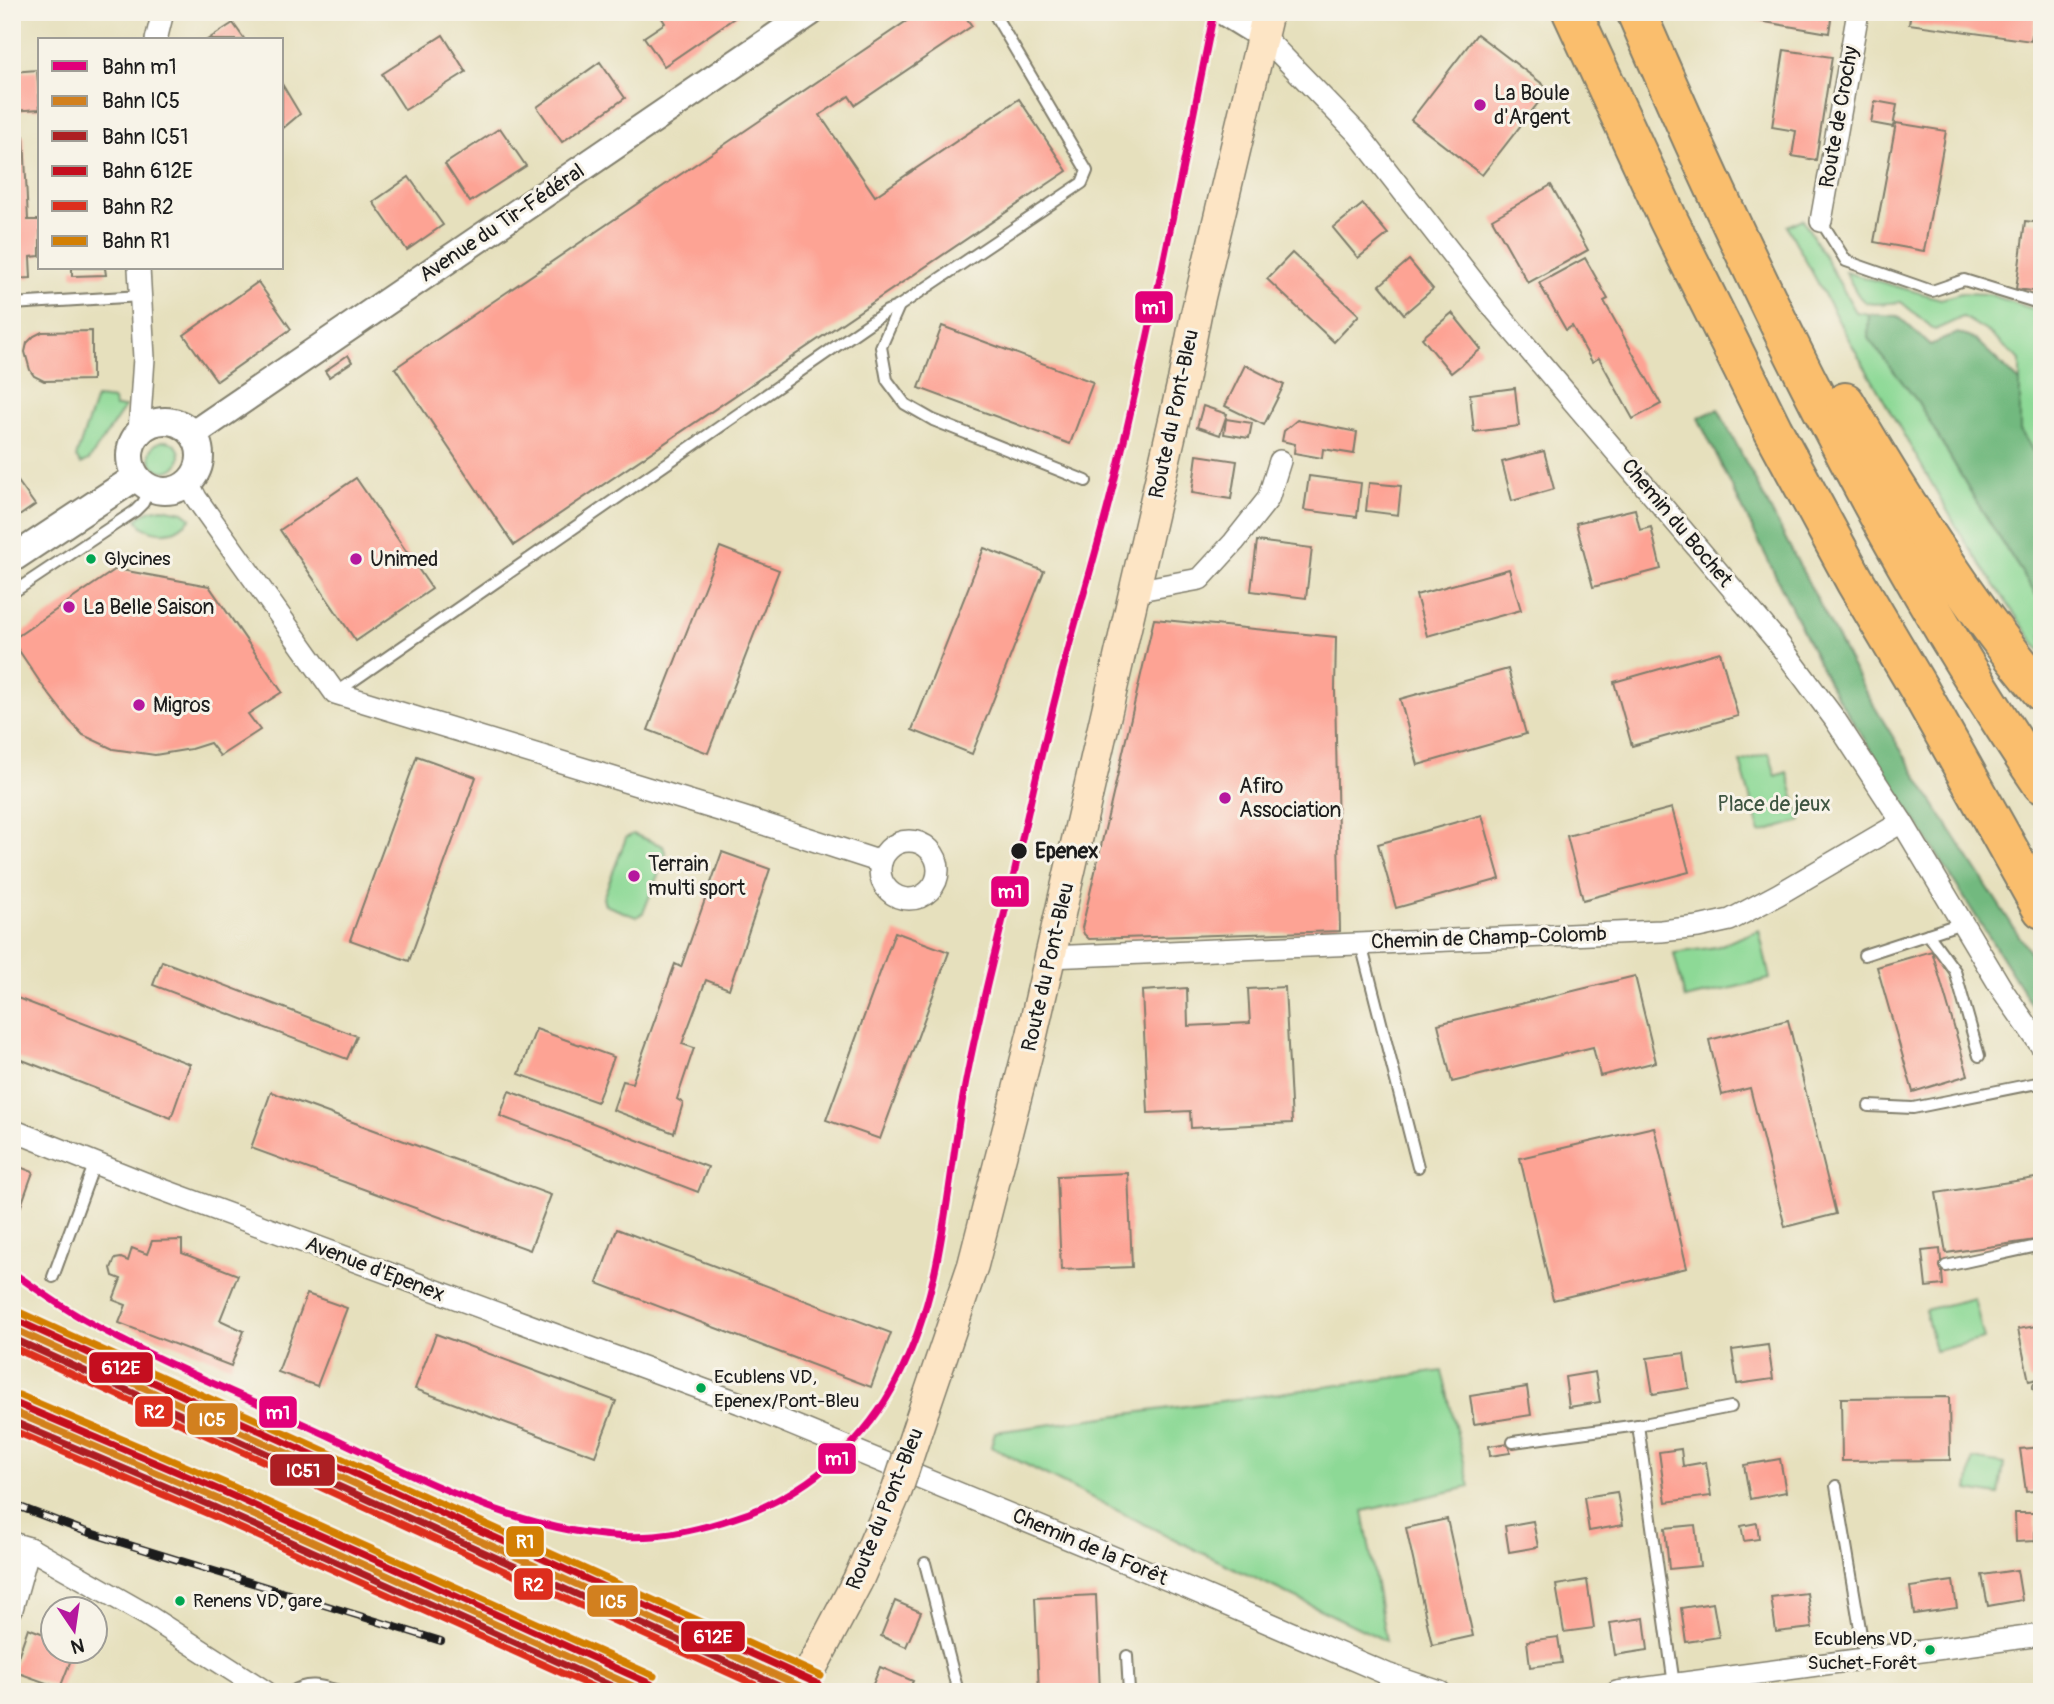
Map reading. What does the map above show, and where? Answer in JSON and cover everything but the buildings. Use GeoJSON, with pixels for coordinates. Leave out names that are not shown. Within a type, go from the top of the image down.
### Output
{"type":"FeatureCollection","features":[{"type":"Feature","properties":{"kind":"highway"},"geometry":{"type":"LineString","coordinates":[[1573,12],[1668,219],[1743,371],[1849,571],[1919,689],[2042,909]]}},
{"type":"Feature","properties":{"kind":"highway"},"geometry":{"type":"LineString","coordinates":[[1636,12],[1736,237],[1844,453],[1938,621],[2042,784]]}},
{"type":"Feature","properties":{"kind":"highway"},"geometry":{"type":"LineString","coordinates":[[1641,12],[1759,249],[1831,380],[1941,554],[2022,669],[2042,692]]}},
{"type":"Feature","properties":{"kind":"highway"},"geometry":{"type":"LineString","coordinates":[[1919,689],[2042,866]]}},
{"type":"Feature","properties":{"kind":"main road","name":"Route du Pont-Bleu"},"geometry":{"type":"LineString","coordinates":[[799,1692],[833,1632],[877,1539],[973,1265],[1032,1035],[1196,314],[1266,24]]}},
{"type":"Feature","properties":{"kind":"street"},"geometry":{"type":"LineString","coordinates":[[156,38],[163,12]]}},
{"type":"Feature","properties":{"kind":"street","name":"Avenue du Tir-Fédéral"},"geometry":{"type":"LineString","coordinates":[[193,434],[811,12]]}},
{"type":"Feature","properties":{"kind":"street"},"geometry":{"type":"LineString","coordinates":[[1224,12],[1266,24]]}},
{"type":"Feature","properties":{"kind":"street","name":"Route de Crochy"},"geometry":{"type":"LineString","coordinates":[[1821,221],[1858,12]]}},
{"type":"Feature","properties":{"kind":"street","name":"Chemin du Bochet"},"geometry":{"type":"LineString","coordinates":[[1266,24],[1359,135],[1497,312],[1776,640],[1834,718],[1902,822],[2003,991],[2042,1047]]}},
{"type":"Feature","properties":{"kind":"street"},"geometry":{"type":"LineString","coordinates":[[139,270],[144,358],[139,432]]}},
{"type":"Feature","properties":{"kind":"street"},"geometry":{"type":"LineString","coordinates":[[166,420],[177,422],[193,434],[199,445],[199,466],[188,482],[169,491],[143,482],[130,464],[131,442],[152,423],[166,420]]}},
{"type":"Feature","properties":{"kind":"street"},"geometry":{"type":"LineString","coordinates":[[1135,591],[1200,579],[1268,499],[1280,461]]}},
{"type":"Feature","properties":{"kind":"street"},"geometry":{"type":"LineString","coordinates":[[12,559],[143,482]]}},
{"type":"Feature","properties":{"kind":"street"},"geometry":{"type":"LineString","coordinates":[[188,482],[196,498],[335,694],[742,817],[881,862]]}},
{"type":"Feature","properties":{"kind":"street","name":"Chemin de Champ-Colomb"},"geometry":{"type":"LineString","coordinates":[[1049,957],[1698,927],[1730,920],[1902,822]]}},
{"type":"Feature","properties":{"kind":"street","name":"Avenue d'Epenex"},"geometry":{"type":"LineString","coordinates":[[12,1130],[147,1184],[740,1403]]}},
{"type":"Feature","properties":{"kind":"street","name":"Chemin de la Forêt"},"geometry":{"type":"LineString","coordinates":[[740,1403],[1134,1565],[1387,1683],[1440,1692]]}},
{"type":"Feature","properties":{"kind":"street"},"geometry":{"type":"LineString","coordinates":[[12,1609],[20,1546],[145,1614],[266,1692]]}},
{"type":"Feature","properties":{"kind":"street"},"geometry":{"type":"LineString","coordinates":[[1628,1691],[2042,1635]]}},
{"type":"Feature","properties":{"kind":"lane"},"geometry":{"type":"LineString","coordinates":[[335,694],[887,311],[899,306],[1082,183],[1087,171],[993,12]]}},
{"type":"Feature","properties":{"kind":"lane"},"geometry":{"type":"LineString","coordinates":[[1821,221],[1846,261],[1932,291],[1964,280],[2042,304]]}},
{"type":"Feature","properties":{"kind":"lane"},"geometry":{"type":"LineString","coordinates":[[12,303],[141,296]]}},
{"type":"Feature","properties":{"kind":"lane"},"geometry":{"type":"LineString","coordinates":[[899,306],[881,347],[887,380],[905,404],[933,420],[1086,481]]}},
{"type":"Feature","properties":{"kind":"lane"},"geometry":{"type":"LineString","coordinates":[[12,593],[135,512],[143,503],[143,482]]}},
{"type":"Feature","properties":{"kind":"lane"},"geometry":{"type":"LineString","coordinates":[[1864,955],[1962,923]]}},
{"type":"Feature","properties":{"kind":"lane"},"geometry":{"type":"LineString","coordinates":[[1928,934],[1955,971],[1979,1056]]}},
{"type":"Feature","properties":{"kind":"lane"},"geometry":{"type":"LineString","coordinates":[[1361,944],[1418,1167]]}},
{"type":"Feature","properties":{"kind":"lane"},"geometry":{"type":"LineString","coordinates":[[1869,1106],[1913,1108],[2042,1082]]}},
{"type":"Feature","properties":{"kind":"lane"},"geometry":{"type":"LineString","coordinates":[[53,1278],[95,1162]]}},
{"type":"Feature","properties":{"kind":"lane"},"geometry":{"type":"LineString","coordinates":[[1946,1265],[2042,1245]]}},
{"type":"Feature","properties":{"kind":"lane"},"geometry":{"type":"LineString","coordinates":[[1513,1442],[1637,1425],[1731,1407]]}},
{"type":"Feature","properties":{"kind":"lane"},"geometry":{"type":"LineString","coordinates":[[1637,1425],[1674,1685]]}},
{"type":"Feature","properties":{"kind":"lane"},"geometry":{"type":"LineString","coordinates":[[1836,1486],[1865,1658]]}},
{"type":"Feature","properties":{"kind":"lane"},"geometry":{"type":"LineString","coordinates":[[925,1563],[958,1692]]}},
{"type":"Feature","properties":{"kind":"lane"},"geometry":{"type":"LineString","coordinates":[[1127,1656],[1129,1692]]}},
{"type":"Feature","properties":{"kind":"lane"},"geometry":{"type":"LineString","coordinates":[[292,1692],[306,1685],[319,1685],[342,1692]]}},
{"type":"Feature","properties":{"kind":"green space"},"geometry":{"type":"Polygon","coordinates":[[[1803,219],[1856,312],[1869,314],[1868,338],[1918,402],[1976,501],[2042,604],[2042,654],[1966,543],[1844,331],[1787,226],[1803,219]]]}},
{"type":"Feature","properties":{"kind":"green space"},"geometry":{"type":"Polygon","coordinates":[[[1845,272],[1941,299],[1961,293],[1988,294],[2042,312],[2042,466],[2020,430],[2020,360],[1986,331],[1963,317],[1935,330],[1901,302],[1865,302],[1845,272]]]}},
{"type":"Feature","properties":{"kind":"green space"},"geometry":{"type":"Polygon","coordinates":[[[1869,314],[1898,316],[1930,345],[1958,333],[1976,340],[2020,382],[2020,430],[2042,466],[2042,604],[1976,501],[1918,402],[1868,338],[1869,314]]]}},
{"type":"Feature","properties":{"kind":"green space"},"geometry":{"type":"Polygon","coordinates":[[[96,398],[114,400],[115,407],[125,407],[89,460],[81,464],[76,457],[96,398]]]}},
{"type":"Feature","properties":{"kind":"green space"},"geometry":{"type":"Polygon","coordinates":[[[1718,409],[1865,691],[1940,814],[2042,971],[2042,1021],[1828,682],[1698,418],[1718,409]]]}},
{"type":"Feature","properties":{"kind":"green space"},"geometry":{"type":"Polygon","coordinates":[[[165,441],[176,445],[180,456],[176,467],[165,471],[154,467],[150,456],[154,445],[165,441]]]}},
{"type":"Feature","properties":{"kind":"green space"},"geometry":{"type":"Polygon","coordinates":[[[162,508],[183,512],[191,518],[183,526],[167,532],[152,531],[139,523],[137,519],[142,514],[162,508]]]}},
{"type":"Feature","properties":{"kind":"green space","name":"Place de jeux"},"geometry":{"type":"Polygon","coordinates":[[[1769,753],[1776,776],[1787,772],[1801,821],[1760,833],[1740,762],[1769,753]]]}},
{"type":"Feature","properties":{"kind":"green space","name":"Terrain multi sport"},"geometry":{"type":"Polygon","coordinates":[[[633,834],[663,846],[666,855],[643,913],[636,917],[605,905],[603,898],[626,838],[633,834]]]}},
{"type":"Feature","properties":{"kind":"green space"},"geometry":{"type":"Polygon","coordinates":[[[1759,930],[1770,979],[1685,999],[1674,953],[1716,947],[1759,930]]]}},
{"type":"Feature","properties":{"kind":"green space"},"geometry":{"type":"Polygon","coordinates":[[[1974,1298],[1984,1339],[1935,1351],[1925,1310],[1974,1298]]]}},
{"type":"Feature","properties":{"kind":"green space"},"geometry":{"type":"Polygon","coordinates":[[[1442,1371],[1470,1487],[1363,1511],[1386,1641],[991,1447],[995,1432],[1442,1371]]]}},
{"type":"Feature","properties":{"kind":"green space"},"geometry":{"type":"Polygon","coordinates":[[[1973,1459],[2004,1464],[1999,1495],[1968,1490],[1973,1459]]]}},
{"type":"Feature","properties":{"kind":"railway"},"geometry":{"type":"LineString","coordinates":[[12,1504],[84,1531],[441,1641]]}},
{"type":"Feature","properties":{"kind":"rail line","name":"m1"},"geometry":{"type":"LineString","coordinates":[[12,1272],[74,1314],[168,1362],[435,1485],[478,1503],[566,1530],[611,1536],[655,1536],[726,1521],[773,1503],[795,1490],[816,1476],[854,1441],[871,1422],[898,1378],[913,1345],[934,1276],[975,1037],[1052,711],[1130,417],[1214,12]]}},
{"type":"Feature","properties":{"kind":"rail line","name":"R1"},"geometry":{"type":"LineString","coordinates":[[19,1312],[821,1676]]}},
{"type":"Feature","properties":{"kind":"rail line","name":"612E"},"geometry":{"type":"LineString","coordinates":[[16,1320],[818,1684]]}},
{"type":"Feature","properties":{"kind":"rail line","name":"IC5"},"geometry":{"type":"LineString","coordinates":[[12,1328],[813,1692]]}},
{"type":"Feature","properties":{"kind":"rail line","name":"IC51"},"geometry":{"type":"LineString","coordinates":[[12,1338],[792,1692]]}},
{"type":"Feature","properties":{"kind":"rail line","name":"R2"},"geometry":{"type":"LineString","coordinates":[[12,1347],[771,1692]]}},
{"type":"Feature","properties":{"kind":"rail line","name":"R1"},"geometry":{"type":"LineString","coordinates":[[19,1395],[225,1483],[654,1676]]}},
{"type":"Feature","properties":{"kind":"rail line","name":"612E"},"geometry":{"type":"LineString","coordinates":[[15,1403],[222,1491],[651,1684]]}},
{"type":"Feature","properties":{"kind":"rail line","name":"IC5"},"geometry":{"type":"LineString","coordinates":[[12,1411],[218,1499],[646,1692]]}},
{"type":"Feature","properties":{"kind":"rail line","name":"IC51"},"geometry":{"type":"LineString","coordinates":[[12,1421],[214,1507],[625,1692]]}},
{"type":"Feature","properties":{"kind":"rail line","name":"R2"},"geometry":{"type":"LineString","coordinates":[[12,1430],[211,1515],[604,1692]]}},
{"type":"Feature","properties":{"kind":"place","name":"La Boule d'Argent"},"geometry":{"type":"Point","coordinates":[1480,105]}},
{"type":"Feature","properties":{"kind":"place","name":"Glycines"},"geometry":{"type":"Point","coordinates":[91,559]}},
{"type":"Feature","properties":{"kind":"place","name":"Unimed"},"geometry":{"type":"Point","coordinates":[356,559]}},
{"type":"Feature","properties":{"kind":"place","name":"La Belle Saison"},"geometry":{"type":"Point","coordinates":[69,607]}},
{"type":"Feature","properties":{"kind":"place","name":"Migros"},"geometry":{"type":"Point","coordinates":[139,705]}},
{"type":"Feature","properties":{"kind":"place","name":"Afiro Association"},"geometry":{"type":"Point","coordinates":[1225,798]}},
{"type":"Feature","properties":{"kind":"place","name":"Epenex"},"geometry":{"type":"Point","coordinates":[1019,851]}},
{"type":"Feature","properties":{"kind":"place","name":"Terrain multi sport"},"geometry":{"type":"Point","coordinates":[634,876]}},
{"type":"Feature","properties":{"kind":"place","name":"Ecublens VD, Epenex/Pont-Bleu"},"geometry":{"type":"Point","coordinates":[701,1388]}},
{"type":"Feature","properties":{"kind":"place","name":"Renens VD, gare"},"geometry":{"type":"Point","coordinates":[180,1601]}},
{"type":"Feature","properties":{"kind":"place","name":"Ecublens VD, Suchet-Forêt"},"geometry":{"type":"Point","coordinates":[1930,1650]}}]}
